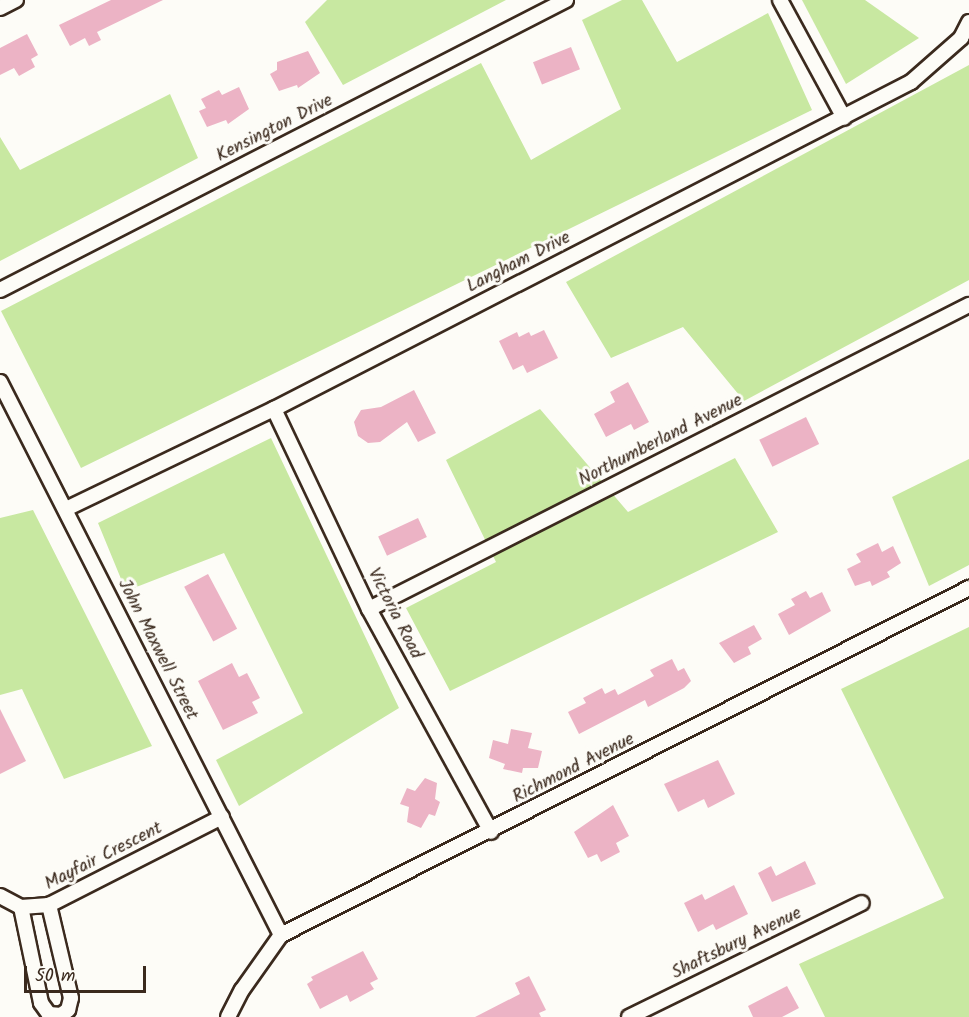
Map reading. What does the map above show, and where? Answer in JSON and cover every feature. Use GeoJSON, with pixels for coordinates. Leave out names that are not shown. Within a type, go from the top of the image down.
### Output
{"type":"FeatureCollection","features":[{"type":"Feature","properties":{"kind":"street"},"geometry":{"type":"LineString","coordinates":[[0,8],[16,0]]}},
{"type":"Feature","properties":{"kind":"street","name":"Kensington Drive"},"geometry":{"type":"LineString","coordinates":[[0,290],[566,0]]}},
{"type":"Feature","properties":{"kind":"street"},"geometry":{"type":"LineString","coordinates":[[780,0],[844,118]]}},
{"type":"Feature","properties":{"kind":"street","name":"Langham Drive"},"geometry":{"type":"LineString","coordinates":[[66,509],[274,409],[911,82],[962,38],[969,22]]}},
{"type":"Feature","properties":{"kind":"street","name":"Northumberland Avenue"},"geometry":{"type":"LineString","coordinates":[[369,609],[969,304]]}},
{"type":"Feature","properties":{"kind":"street","name":"John Maxwell Street"},"geometry":{"type":"LineString","coordinates":[[0,382],[281,936]]}},
{"type":"Feature","properties":{"kind":"street","name":"Victoria Road"},"geometry":{"type":"LineString","coordinates":[[274,409],[369,609],[491,832]]}},
{"type":"Feature","properties":{"kind":"street","name":"Richmond Avenue"},"geometry":{"type":"LineString","coordinates":[[228,1017],[242,990],[281,936],[491,832],[969,588]]}},
{"type":"Feature","properties":{"kind":"street","name":"Mayfair Crescent"},"geometry":{"type":"LineString","coordinates":[[21,907],[49,904],[222,817]]}},
{"type":"Feature","properties":{"kind":"street"},"geometry":{"type":"LineString","coordinates":[[0,896],[21,907],[41,1003],[49,1014],[61,1015],[68,1010],[71,998],[49,904]]}},
{"type":"Feature","properties":{"kind":"street","name":"Shaftsbury Avenue"},"geometry":{"type":"LineString","coordinates":[[629,1017],[862,903]]}},
{"type":"Feature","properties":{"kind":"green space"},"geometry":{"type":"Polygon","coordinates":[[[327,0],[506,0],[343,85],[305,22],[327,0]]]}},
{"type":"Feature","properties":{"kind":"green space"},"geometry":{"type":"Polygon","coordinates":[[[622,0],[642,0],[677,62],[768,13],[812,110],[81,468],[1,311],[481,63],[531,160],[621,109],[582,20],[622,0]]]}},
{"type":"Feature","properties":{"kind":"green space"},"geometry":{"type":"Polygon","coordinates":[[[802,0],[865,0],[919,38],[846,84],[802,0]]]}},
{"type":"Feature","properties":{"kind":"green space"},"geometry":{"type":"Polygon","coordinates":[[[969,65],[969,280],[744,401],[683,327],[611,358],[566,282],[969,65]]]}},
{"type":"Feature","properties":{"kind":"green space"},"geometry":{"type":"Polygon","coordinates":[[[170,94],[198,158],[0,261],[0,137],[20,170],[170,94]]]}},
{"type":"Feature","properties":{"kind":"green space"},"geometry":{"type":"Polygon","coordinates":[[[540,409],[628,512],[735,458],[778,532],[450,691],[406,608],[496,562],[446,460],[540,409]]]}},
{"type":"Feature","properties":{"kind":"green space"},"geometry":{"type":"Polygon","coordinates":[[[271,438],[399,708],[239,806],[216,760],[303,713],[224,553],[126,591],[98,523],[271,438]]]}},
{"type":"Feature","properties":{"kind":"green space"},"geometry":{"type":"Polygon","coordinates":[[[969,459],[969,565],[929,586],[892,497],[969,459]]]}},
{"type":"Feature","properties":{"kind":"green space"},"geometry":{"type":"Polygon","coordinates":[[[33,510],[152,746],[64,779],[22,689],[0,695],[0,518],[33,510]]]}},
{"type":"Feature","properties":{"kind":"green space"},"geometry":{"type":"Polygon","coordinates":[[[969,627],[969,1017],[825,1017],[799,964],[944,898],[841,689],[969,627]]]}},
{"type":"Feature","properties":{"kind":"building"},"geometry":{"type":"Polygon","coordinates":[[[111,0],[163,0],[97,32],[101,40],[89,46],[85,38],[70,46],[59,25],[111,0]]]}},
{"type":"Feature","properties":{"kind":"building"},"geometry":{"type":"Polygon","coordinates":[[[27,34],[38,55],[31,59],[35,67],[19,76],[14,68],[0,75],[0,48],[27,34]]]}},
{"type":"Feature","properties":{"kind":"building"},"geometry":{"type":"Polygon","coordinates":[[[571,47],[580,69],[542,85],[533,62],[571,47]]]}},
{"type":"Feature","properties":{"kind":"building"},"geometry":{"type":"Polygon","coordinates":[[[308,51],[320,73],[298,88],[297,85],[279,91],[270,74],[277,70],[277,62],[308,51]]]}},
{"type":"Feature","properties":{"kind":"building"},"geometry":{"type":"Polygon","coordinates":[[[239,87],[249,109],[228,124],[226,120],[207,127],[199,111],[206,108],[201,99],[219,90],[222,95],[239,87]]]}},
{"type":"Feature","properties":{"kind":"building"},"geometry":{"type":"Polygon","coordinates":[[[544,330],[558,358],[527,373],[523,365],[513,370],[499,341],[517,332],[519,337],[529,332],[531,336],[544,330]]]}},
{"type":"Feature","properties":{"kind":"building"},"geometry":{"type":"Polygon","coordinates":[[[628,382],[649,422],[634,430],[631,424],[606,437],[594,414],[615,402],[610,392],[628,382]]]}},
{"type":"Feature","properties":{"kind":"building"},"geometry":{"type":"Polygon","coordinates":[[[414,390],[436,433],[418,442],[407,422],[380,442],[368,443],[358,436],[354,422],[361,410],[381,407],[414,390]]]}},
{"type":"Feature","properties":{"kind":"building"},"geometry":{"type":"Polygon","coordinates":[[[806,417],[819,444],[772,467],[759,440],[806,417]]]}},
{"type":"Feature","properties":{"kind":"building"},"geometry":{"type":"Polygon","coordinates":[[[418,518],[427,537],[387,556],[378,537],[418,518]]]}},
{"type":"Feature","properties":{"kind":"building"},"geometry":{"type":"Polygon","coordinates":[[[878,543],[882,552],[893,546],[901,563],[887,572],[890,577],[872,586],[870,581],[855,586],[847,569],[861,562],[856,554],[878,543]]]}},
{"type":"Feature","properties":{"kind":"building"},"geometry":{"type":"Polygon","coordinates":[[[208,574],[237,629],[213,641],[184,587],[208,574]]]}},
{"type":"Feature","properties":{"kind":"building"},"geometry":{"type":"Polygon","coordinates":[[[806,591],[810,598],[822,592],[831,611],[789,635],[778,614],[795,605],[791,599],[806,591]]]}},
{"type":"Feature","properties":{"kind":"building"},"geometry":{"type":"Polygon","coordinates":[[[754,625],[762,639],[748,647],[751,654],[734,663],[719,643],[754,625]]]}},
{"type":"Feature","properties":{"kind":"building"},"geometry":{"type":"Polygon","coordinates":[[[672,659],[678,671],[684,668],[691,681],[684,688],[648,707],[645,700],[579,734],[568,712],[586,703],[583,698],[602,688],[605,694],[615,689],[618,695],[654,676],[650,670],[672,659]]]}},
{"type":"Feature","properties":{"kind":"building"},"geometry":{"type":"Polygon","coordinates":[[[232,663],[239,677],[247,673],[260,698],[252,702],[258,713],[223,730],[198,681],[232,663]]]}},
{"type":"Feature","properties":{"kind":"building"},"geometry":{"type":"Polygon","coordinates":[[[0,709],[26,761],[0,774],[0,709]]]}},
{"type":"Feature","properties":{"kind":"building"},"geometry":{"type":"Polygon","coordinates":[[[511,729],[532,733],[528,748],[542,751],[538,768],[523,768],[522,773],[503,769],[505,764],[489,758],[493,740],[508,744],[511,729]]]}},
{"type":"Feature","properties":{"kind":"building"},"geometry":{"type":"Polygon","coordinates":[[[718,760],[735,794],[708,808],[704,799],[678,812],[664,784],[718,760]]]}},
{"type":"Feature","properties":{"kind":"building"},"geometry":{"type":"Polygon","coordinates":[[[425,778],[437,783],[435,799],[440,802],[435,816],[429,814],[421,828],[407,822],[409,807],[400,804],[407,788],[415,791],[425,778]]]}},
{"type":"Feature","properties":{"kind":"building"},"geometry":{"type":"Polygon","coordinates":[[[613,805],[629,836],[616,843],[620,852],[601,862],[597,854],[588,858],[574,832],[613,805]]]}},
{"type":"Feature","properties":{"kind":"building"},"geometry":{"type":"Polygon","coordinates":[[[805,861],[816,884],[772,902],[758,873],[771,866],[776,876],[805,861]]]}},
{"type":"Feature","properties":{"kind":"building"},"geometry":{"type":"Polygon","coordinates":[[[734,885],[748,914],[716,930],[713,924],[698,932],[684,903],[702,894],[705,900],[734,885]]]}},
{"type":"Feature","properties":{"kind":"building"},"geometry":{"type":"Polygon","coordinates":[[[363,951],[378,979],[370,983],[374,989],[350,1002],[347,995],[320,1009],[307,984],[313,980],[311,977],[363,951]]]}},
{"type":"Feature","properties":{"kind":"building"},"geometry":{"type":"Polygon","coordinates":[[[529,976],[546,1010],[539,1013],[541,1017],[475,1017],[520,994],[515,983],[529,976]]]}},
{"type":"Feature","properties":{"kind":"building"},"geometry":{"type":"Polygon","coordinates":[[[787,986],[799,1008],[782,1017],[753,1017],[748,1006],[787,986]]]}}]}
